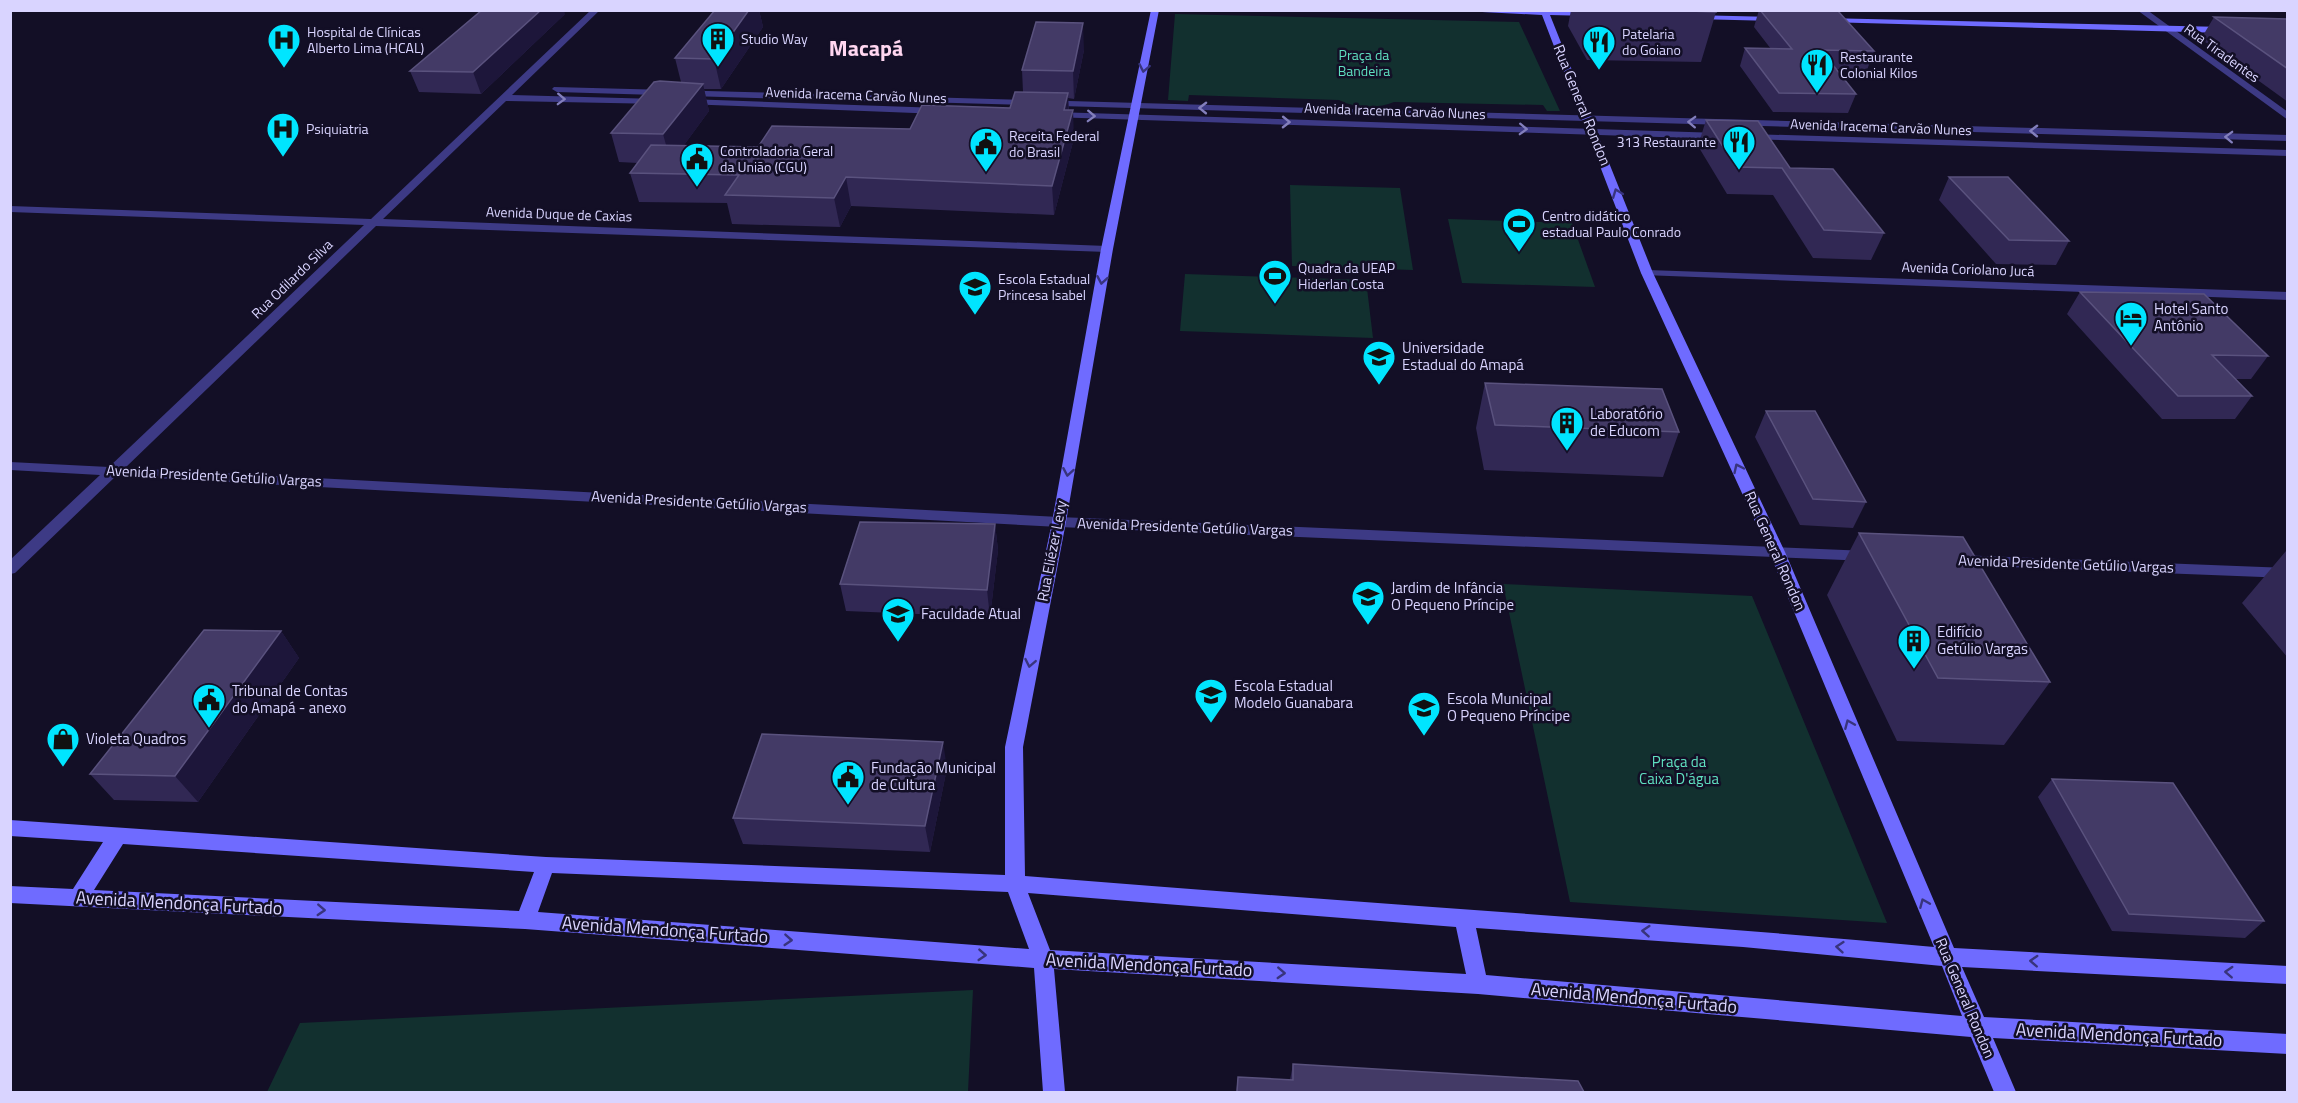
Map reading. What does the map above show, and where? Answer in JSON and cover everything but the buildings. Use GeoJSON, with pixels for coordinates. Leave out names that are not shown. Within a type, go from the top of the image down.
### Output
{"type":"FeatureCollection","features":[{"type":"Feature","properties":{"kind":"street","name":"Rua Odilardo Silva"},"geometry":{"type":"LineString","coordinates":[[10,569],[596,10]]}},
{"type":"Feature","properties":{"kind":"street","name":"Rua Eliézer Levy"},"geometry":{"type":"LineString","coordinates":[[1053,1092],[1043,959],[1015,884],[1014,747],[1059,522],[1107,249],[1155,10]]}},
{"type":"Feature","properties":{"kind":"street"},"geometry":{"type":"LineString","coordinates":[[1447,10],[1604,15]]}},
{"type":"Feature","properties":{"kind":"street","name":"Rua Tiradentes"},"geometry":{"type":"LineString","coordinates":[[2141,10],[2288,117]]}},
{"type":"Feature","properties":{"kind":"street","name":"Rua General Rondon"},"geometry":{"type":"LineString","coordinates":[[1544,12],[1647,273],[1777,552],[2005,1092]]}},
{"type":"Feature","properties":{"kind":"street"},"geometry":{"type":"LineString","coordinates":[[1688,17],[1784,19]]}},
{"type":"Feature","properties":{"kind":"street"},"geometry":{"type":"LineString","coordinates":[[1820,20],[2233,31]]}},
{"type":"Feature","properties":{"kind":"street","name":"Avenida Iracema Carvão Nunes"},"geometry":{"type":"LineString","coordinates":[[513,88],[631,90],[1135,112],[1325,123],[1783,125],[2288,138]]}},
{"type":"Feature","properties":{"kind":"street","name":"Avenida Iracema Carvão Nunes"},"geometry":{"type":"LineString","coordinates":[[502,98],[1005,113]]}},
{"type":"Feature","properties":{"kind":"street","name":"Avenida Iracema Carvão Nunes"},"geometry":{"type":"LineString","coordinates":[[1040,114],[1325,110],[1395,112],[1733,136]]}},
{"type":"Feature","properties":{"kind":"street"},"geometry":{"type":"LineString","coordinates":[[1325,110],[1325,123]]}},
{"type":"Feature","properties":{"kind":"street"},"geometry":{"type":"LineString","coordinates":[[1395,112],[1396,124]]}},
{"type":"Feature","properties":{"kind":"street"},"geometry":{"type":"LineString","coordinates":[[1783,125],[1791,138]]}},
{"type":"Feature","properties":{"kind":"street","name":"Avenida Iracema Carvão Nunes"},"geometry":{"type":"LineString","coordinates":[[1744,136],[2288,153]]}},
{"type":"Feature","properties":{"kind":"street","name":"Avenida Duque de Caxias"},"geometry":{"type":"LineString","coordinates":[[10,209],[1107,249]]}},
{"type":"Feature","properties":{"kind":"street","name":"Avenida Coriolano Jucá"},"geometry":{"type":"LineString","coordinates":[[1647,273],[2288,296]]}},
{"type":"Feature","properties":{"kind":"street","name":"Avenida Presidente Getúlio Vargas"},"geometry":{"type":"LineString","coordinates":[[10,466],[1059,522],[1884,556]]}},
{"type":"Feature","properties":{"kind":"street","name":"Avenida Presidente Getúlio Vargas"},"geometry":{"type":"LineString","coordinates":[[1943,559],[2288,573]]}},
{"type":"Feature","properties":{"kind":"street"},"geometry":{"type":"LineString","coordinates":[[10,828],[546,866],[1015,884],[1285,906],[1754,939],[1947,957],[2288,975]]}},
{"type":"Feature","properties":{"kind":"street"},"geometry":{"type":"LineString","coordinates":[[78,898],[119,834]]}},
{"type":"Feature","properties":{"kind":"street"},"geometry":{"type":"LineString","coordinates":[[525,920],[546,866]]}},
{"type":"Feature","properties":{"kind":"street","name":"Avenida Mendonça Furtado"},"geometry":{"type":"LineString","coordinates":[[10,894],[525,920],[1043,959],[1478,984],[1977,1027],[2288,1044]]}},
{"type":"Feature","properties":{"kind":"street"},"geometry":{"type":"LineString","coordinates":[[1464,917],[1478,984]]}},
{"type":"Feature","properties":{"kind":"green space","name":"Praça da Bandeira"},"geometry":{"type":"Polygon","coordinates":[[[1175,14],[1519,22],[1560,111],[1547,111],[1543,105],[1394,102],[1366,107],[1339,100],[1189,95],[1188,101],[1168,100],[1175,14]]]}},
{"type":"Feature","properties":{"kind":"green space"},"geometry":{"type":"Polygon","coordinates":[[[1290,185],[1400,188],[1413,270],[1292,266],[1290,185]]]}},
{"type":"Feature","properties":{"kind":"green space","name":"Centro didático estadual Paulo Conrado"},"geometry":{"type":"Polygon","coordinates":[[[1448,219],[1572,223],[1595,287],[1462,283],[1448,219]]]}},
{"type":"Feature","properties":{"kind":"green space","name":"Quadra da UEAP Hiderlan Costa"},"geometry":{"type":"Polygon","coordinates":[[[1185,274],[1366,280],[1373,338],[1180,331],[1185,274]]]}},
{"type":"Feature","properties":{"kind":"green space","name":"Praça da Caixa D'água"},"geometry":{"type":"Polygon","coordinates":[[[1503,584],[1752,596],[1887,923],[1570,902],[1503,584]]]}},
{"type":"Feature","properties":{"kind":"green space"},"geometry":{"type":"Polygon","coordinates":[[[973,990],[968,1092],[267,1092],[300,1023],[973,990]]]}},
{"type":"Feature","properties":{"kind":"place","name":"Studio Way"},"geometry":{"type":"Point","coordinates":[718,68]}},
{"type":"Feature","properties":{"kind":"place","name":"Hospital de Clínicas Alberto Lima (HCAL)"},"geometry":{"type":"Point","coordinates":[284,69]}},
{"type":"Feature","properties":{"kind":"place","name":"Patelaria do Goiano"},"geometry":{"type":"Point","coordinates":[1599,71]}},
{"type":"Feature","properties":{"kind":"place","name":"Restaurante Colonial Kilos"},"geometry":{"type":"Point","coordinates":[1817,94]}},
{"type":"Feature","properties":{"kind":"place","name":"Psiquiatria"},"geometry":{"type":"Point","coordinates":[283,158]}},
{"type":"Feature","properties":{"kind":"place","name":"313 Restaurante"},"geometry":{"type":"Point","coordinates":[1739,171]}},
{"type":"Feature","properties":{"kind":"place","name":"Receita Federal do Brasil"},"geometry":{"type":"Point","coordinates":[986,173]}},
{"type":"Feature","properties":{"kind":"place","name":"Controladoria Geral da União (CGU)"},"geometry":{"type":"Point","coordinates":[697,188]}},
{"type":"Feature","properties":{"kind":"place","name":"Centro didático estadual Paulo Conrado"},"geometry":{"type":"Point","coordinates":[1519,253]}},
{"type":"Feature","properties":{"kind":"place","name":"Quadra da UEAP Hiderlan Costa"},"geometry":{"type":"Point","coordinates":[1275,305]}},
{"type":"Feature","properties":{"kind":"place","name":"Escola Estadual Princesa Isabel"},"geometry":{"type":"Point","coordinates":[975,316]}},
{"type":"Feature","properties":{"kind":"place","name":"Hotel Santo Antônio"},"geometry":{"type":"Point","coordinates":[2131,347]}},
{"type":"Feature","properties":{"kind":"place","name":"Universidade Estadual do Amapá"},"geometry":{"type":"Point","coordinates":[1379,386]}},
{"type":"Feature","properties":{"kind":"place","name":"Laboratório de Educom"},"geometry":{"type":"Point","coordinates":[1567,452]}},
{"type":"Feature","properties":{"kind":"place","name":"Jardim de Infância O Pequeno Príncipe"},"geometry":{"type":"Point","coordinates":[1368,626]}},
{"type":"Feature","properties":{"kind":"place","name":"Faculdade Atual"},"geometry":{"type":"Point","coordinates":[898,643]}},
{"type":"Feature","properties":{"kind":"place","name":"Edifício Getúlio Vargas"},"geometry":{"type":"Point","coordinates":[1914,670]}},
{"type":"Feature","properties":{"kind":"place","name":"Escola Estadual Modelo Guanabara"},"geometry":{"type":"Point","coordinates":[1211,724]}},
{"type":"Feature","properties":{"kind":"place","name":"Tribunal de Contas do Amapá - anexo"},"geometry":{"type":"Point","coordinates":[209,729]}},
{"type":"Feature","properties":{"kind":"place","name":"Escola Municipal O Pequeno Príncipe"},"geometry":{"type":"Point","coordinates":[1424,737]}},
{"type":"Feature","properties":{"kind":"place","name":"Violeta Quadros"},"geometry":{"type":"Point","coordinates":[63,768]}},
{"type":"Feature","properties":{"kind":"place","name":"Fundação Municipal de Cultura"},"geometry":{"type":"Point","coordinates":[848,806]}},
{"type":"Feature","properties":{"kind":"district","name":"Macapá"},"geometry":{"type":"Point","coordinates":[866,48]}}]}
